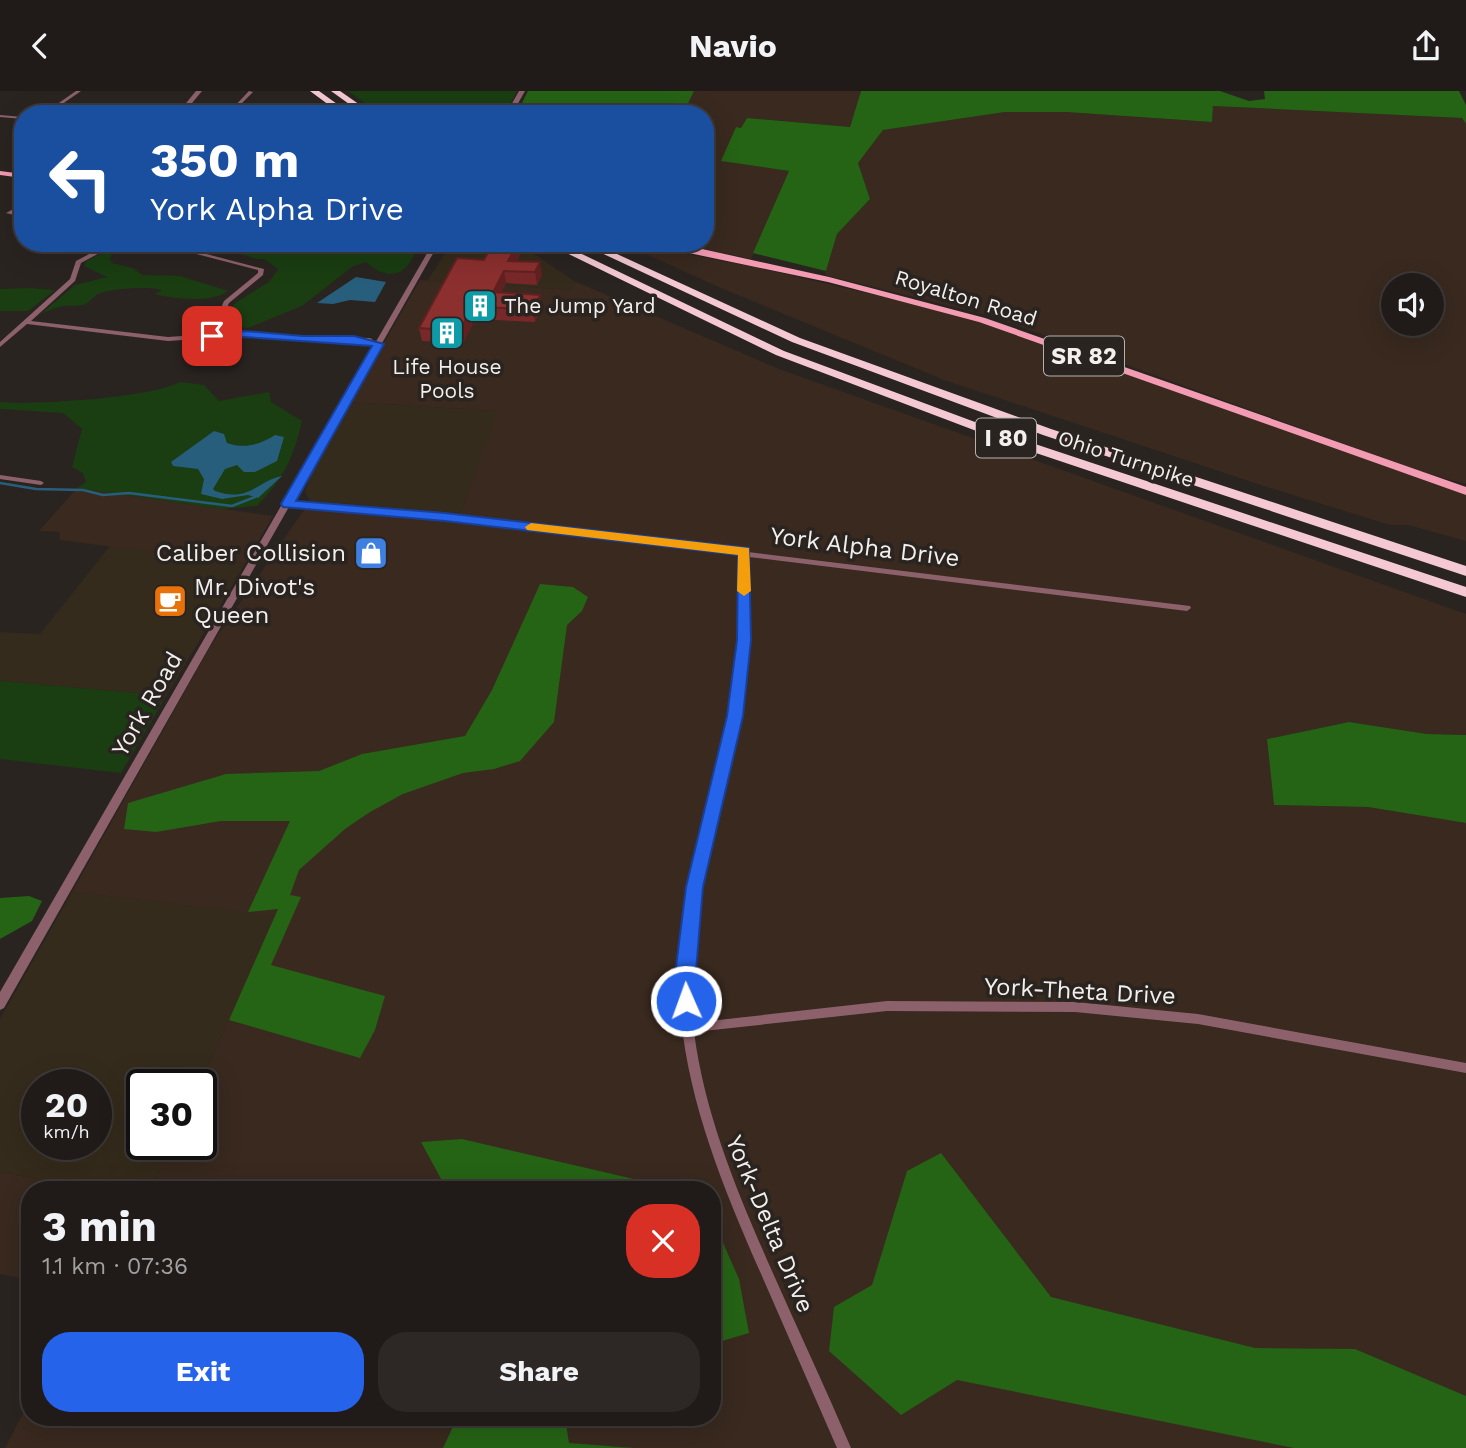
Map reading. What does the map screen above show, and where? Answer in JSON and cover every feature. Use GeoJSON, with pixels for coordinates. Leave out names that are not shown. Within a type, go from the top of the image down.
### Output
{"type":"FeatureCollection","features":[{"type":"Feature","properties":{"kind":"highway"},"geometry":{"type":"LineString","coordinates":[[314,91],[333,105]]}},
{"type":"Feature","properties":{"kind":"highway"},"geometry":{"type":"LineString","coordinates":[[335,91],[356,105]]}},
{"type":"Feature","properties":{"kind":"highway","name":"Ohio Turnpike"},"geometry":{"type":"LineString","coordinates":[[568,252],[780,353],[1025,445],[1466,592]]}},
{"type":"Feature","properties":{"kind":"highway","name":"Ohio Turnpike"},"geometry":{"type":"LineString","coordinates":[[601,252],[809,345],[1047,432],[1466,571]]}},
{"type":"Feature","properties":{"kind":"main road","name":"Royalton Road"},"geometry":{"type":"LineString","coordinates":[[701,252],[971,316],[1466,491]]}},
{"type":"Feature","properties":{"kind":"street"},"geometry":{"type":"LineString","coordinates":[[59,105],[79,91]]}},
{"type":"Feature","properties":{"kind":"street"},"geometry":{"type":"LineString","coordinates":[[188,105],[200,91]]}},
{"type":"Feature","properties":{"kind":"street"},"geometry":{"type":"LineString","coordinates":[[239,105],[251,92]]}},
{"type":"Feature","properties":{"kind":"street"},"geometry":{"type":"LineString","coordinates":[[0,204],[14,208]]}},
{"type":"Feature","properties":{"kind":"street"},"geometry":{"type":"LineString","coordinates":[[14,208],[9,211],[14,214]]}},
{"type":"Feature","properties":{"kind":"street"},"geometry":{"type":"LineString","coordinates":[[0,345],[76,278],[78,262],[97,252]]}},
{"type":"Feature","properties":{"kind":"street"},"geometry":{"type":"LineString","coordinates":[[193,252],[261,269],[261,274],[226,302],[212,336]]}},
{"type":"Feature","properties":{"kind":"street","name":"York Road"},"geometry":{"type":"LineString","coordinates":[[0,1005],[287,504],[375,343],[431,252]]}},
{"type":"Feature","properties":{"kind":"street"},"geometry":{"type":"LineString","coordinates":[[26,322],[168,339],[244,334],[375,343]]}},
{"type":"Feature","properties":{"kind":"street"},"geometry":{"type":"LineString","coordinates":[[0,477],[41,483]]}},
{"type":"Feature","properties":{"kind":"street","name":"York Alpha Drive"},"geometry":{"type":"LineString","coordinates":[[287,504],[445,517],[1187,608]]}},
{"type":"Feature","properties":{"kind":"street","name":"York-Delta Drive"},"geometry":{"type":"LineString","coordinates":[[745,552],[744,640],[735,716],[688,928],[684,975],[688,1028],[697,1087],[725,1179],[844,1448]]}},
{"type":"Feature","properties":{"kind":"street","name":"York-Theta Drive"},"geometry":{"type":"LineString","coordinates":[[688,1028],[887,1006],[1075,1007],[1198,1019],[1466,1068]]}},
{"type":"Feature","properties":{"kind":"shaded area"},"geometry":{"type":"Polygon","coordinates":[[[694,91],[861,91],[850,127],[747,118],[741,128],[736,127],[722,161],[789,171],[751,259],[714,251],[714,105],[687,105],[694,91]]]}},
{"type":"Feature","properties":{"kind":"shaded area"},"geometry":{"type":"Polygon","coordinates":[[[1213,106],[1462,118],[1466,124],[1466,484],[1425,473],[991,316],[825,275],[837,234],[870,199],[858,163],[883,130],[1005,112],[1066,112],[1212,122],[1213,106]]]}},
{"type":"Feature","properties":{"kind":"shaded area"},"geometry":{"type":"Polygon","coordinates":[[[446,252],[531,252],[574,281],[574,290],[427,281],[446,252]]]}},
{"type":"Feature","properties":{"kind":"shaded area"},"geometry":{"type":"Polygon","coordinates":[[[675,252],[754,267],[966,316],[1466,493],[1466,541],[1408,525],[1390,525],[1270,488],[944,380],[721,288],[646,254],[675,252]]]}},
{"type":"Feature","properties":{"kind":"shaded area"},"geometry":{"type":"Polygon","coordinates":[[[420,280],[573,290],[574,281],[779,369],[1466,614],[1466,735],[1427,734],[1349,722],[1267,739],[1274,805],[1368,807],[1466,823],[1466,1448],[5,1448],[21,1417],[21,1426],[721,1426],[721,1181],[155,1181],[165,1160],[217,1160],[217,1069],[206,1069],[277,916],[72,892],[211,645],[310,501],[461,513],[497,411],[350,402],[420,280]]]}},
{"type":"Feature","properties":{"kind":"shaded area"},"geometry":{"type":"Polygon","coordinates":[[[350,402],[498,411],[461,513],[310,501],[305,491],[313,469],[350,402]]]}},
{"type":"Feature","properties":{"kind":"shaded area"},"geometry":{"type":"Polygon","coordinates":[[[77,488],[273,516],[245,564],[60,540],[59,532],[39,531],[77,488]]]}},
{"type":"Feature","properties":{"kind":"shaded area"},"geometry":{"type":"Polygon","coordinates":[[[111,545],[245,564],[162,703],[137,693],[0,681],[0,632],[40,634],[111,545]]]}},
{"type":"Feature","properties":{"kind":"shaded area"},"geometry":{"type":"Polygon","coordinates":[[[72,892],[278,915],[206,1069],[126,1069],[126,1160],[165,1160],[155,1181],[49,1181],[0,1172],[0,1019],[72,892]]]}},
{"type":"Feature","properties":{"kind":"shaded area"},"geometry":{"type":"Polygon","coordinates":[[[0,1172],[49,1181],[21,1181],[21,1278],[0,1274],[0,1172]]]}},
{"type":"Feature","properties":{"kind":"green space"},"geometry":{"type":"Polygon","coordinates":[[[348,91],[517,91],[510,105],[367,105],[348,91]]]}},
{"type":"Feature","properties":{"kind":"green space"},"geometry":{"type":"Polygon","coordinates":[[[528,91],[694,91],[687,105],[521,105],[528,91]]]}},
{"type":"Feature","properties":{"kind":"green space"},"geometry":{"type":"Polygon","coordinates":[[[861,91],[1220,91],[1249,101],[1265,99],[1264,91],[1459,91],[1466,105],[1466,124],[1462,118],[1213,106],[1212,122],[1066,112],[1005,112],[883,130],[858,163],[870,199],[837,234],[826,271],[753,253],[789,171],[721,161],[736,127],[741,128],[747,118],[850,127],[861,91]]]}},
{"type":"Feature","properties":{"kind":"green space"},"geometry":{"type":"Polygon","coordinates":[[[105,252],[112,252],[110,258],[112,263],[133,268],[142,275],[180,276],[228,291],[213,297],[193,299],[155,294],[162,290],[156,289],[120,289],[98,294],[82,305],[60,307],[42,313],[75,285],[107,277],[84,266],[86,261],[105,252]]]}},
{"type":"Feature","properties":{"kind":"green space"},"geometry":{"type":"Polygon","coordinates":[[[233,252],[415,252],[405,268],[398,272],[384,273],[366,262],[352,267],[302,306],[248,328],[230,326],[234,304],[270,281],[278,269],[264,259],[233,252]]]}},
{"type":"Feature","properties":{"kind":"green space"},"geometry":{"type":"Polygon","coordinates":[[[0,289],[55,290],[28,311],[0,311],[0,289]]]}},
{"type":"Feature","properties":{"kind":"green space"},"geometry":{"type":"Polygon","coordinates":[[[180,382],[204,385],[219,401],[269,392],[271,402],[302,421],[286,467],[257,506],[223,509],[77,488],[86,482],[83,473],[72,467],[82,429],[63,413],[0,409],[0,402],[65,401],[119,396],[165,388],[180,382]]]}},
{"type":"Feature","properties":{"kind":"green space"},"geometry":{"type":"Polygon","coordinates":[[[540,584],[573,587],[588,597],[582,611],[567,625],[554,722],[520,761],[494,769],[463,773],[403,794],[345,829],[299,870],[290,895],[301,897],[271,965],[385,996],[375,1030],[360,1058],[229,1020],[278,909],[248,912],[290,821],[221,821],[156,832],[124,829],[128,803],[226,774],[319,771],[362,754],[465,736],[492,690],[540,584]]]}},
{"type":"Feature","properties":{"kind":"green space"},"geometry":{"type":"Polygon","coordinates":[[[0,681],[137,693],[162,703],[121,773],[0,759],[0,681]]]}},
{"type":"Feature","properties":{"kind":"green space"},"geometry":{"type":"Polygon","coordinates":[[[1349,722],[1427,734],[1466,735],[1466,823],[1368,807],[1274,805],[1267,739],[1349,722]]]}},
{"type":"Feature","properties":{"kind":"green space"},"geometry":{"type":"Polygon","coordinates":[[[29,896],[42,901],[32,921],[0,939],[0,898],[29,896]]]}},
{"type":"Feature","properties":{"kind":"green space"},"geometry":{"type":"Polygon","coordinates":[[[462,1139],[642,1181],[442,1181],[421,1142],[462,1139]]]}},
{"type":"Feature","properties":{"kind":"green space"},"geometry":{"type":"Polygon","coordinates":[[[941,1153],[1051,1297],[1255,1348],[1355,1349],[1466,1396],[1466,1448],[1294,1448],[957,1380],[901,1415],[829,1351],[834,1307],[872,1285],[907,1171],[941,1153]]]}},
{"type":"Feature","properties":{"kind":"green space"},"geometry":{"type":"Polygon","coordinates":[[[721,1238],[739,1279],[749,1333],[721,1341],[721,1238]]]}},
{"type":"Feature","properties":{"kind":"green space"},"geometry":{"type":"Polygon","coordinates":[[[453,1426],[566,1426],[569,1443],[634,1448],[443,1448],[453,1426]]]}},
{"type":"Feature","properties":{"kind":"water"},"geometry":{"type":"Polygon","coordinates":[[[356,277],[386,282],[375,302],[350,300],[333,304],[317,303],[356,277]]]}},
{"type":"Feature","properties":{"kind":"water"},"geometry":{"type":"Polygon","coordinates":[[[214,431],[224,434],[227,443],[240,446],[258,444],[275,435],[284,437],[277,461],[255,472],[244,472],[237,465],[225,469],[213,489],[215,491],[227,494],[245,493],[282,476],[258,498],[248,495],[222,499],[201,494],[204,479],[198,469],[173,466],[171,462],[214,431]]]}},
{"type":"Feature","properties":{"kind":"building"},"geometry":{"type":"Polygon","coordinates":[[[488,252],[513,252],[508,261],[540,262],[535,272],[504,271],[493,292],[540,295],[533,310],[472,306],[460,331],[419,328],[457,258],[484,260],[488,252]]]}},
{"type":"Feature","properties":{"kind":"waterway"},"geometry":{"type":"LineString","coordinates":[[0,483],[36,489],[83,490],[103,495],[129,493],[232,506],[255,497]]}},
{"type":"Feature","properties":{"kind":"slow traffic"},"geometry":{"type":"LineString","coordinates":[[531,527],[745,552],[744,591]]}},
{"type":"Feature","properties":{"kind":"place","name":"The Jump Yard"},"geometry":{"type":"Point","coordinates":[480,306]}},
{"type":"Feature","properties":{"kind":"place","name":"Life House Pools"},"geometry":{"type":"Point","coordinates":[447,333]}},
{"type":"Feature","properties":{"kind":"place","name":"Caliber Collision"},"geometry":{"type":"Point","coordinates":[371,553]}},
{"type":"Feature","properties":{"kind":"place","name":"Mr. Divot's Queen"},"geometry":{"type":"Point","coordinates":[170,601]}},
{"type":"Feature","properties":{"kind":"route"},"geometry":{"type":"LineString","coordinates":[[212,336],[244,334],[347,341],[354,339],[370,340],[371,343],[379,344],[287,504],[445,517],[745,552],[744,640],[735,716],[695,887],[684,975],[686,1001]]}}]}
